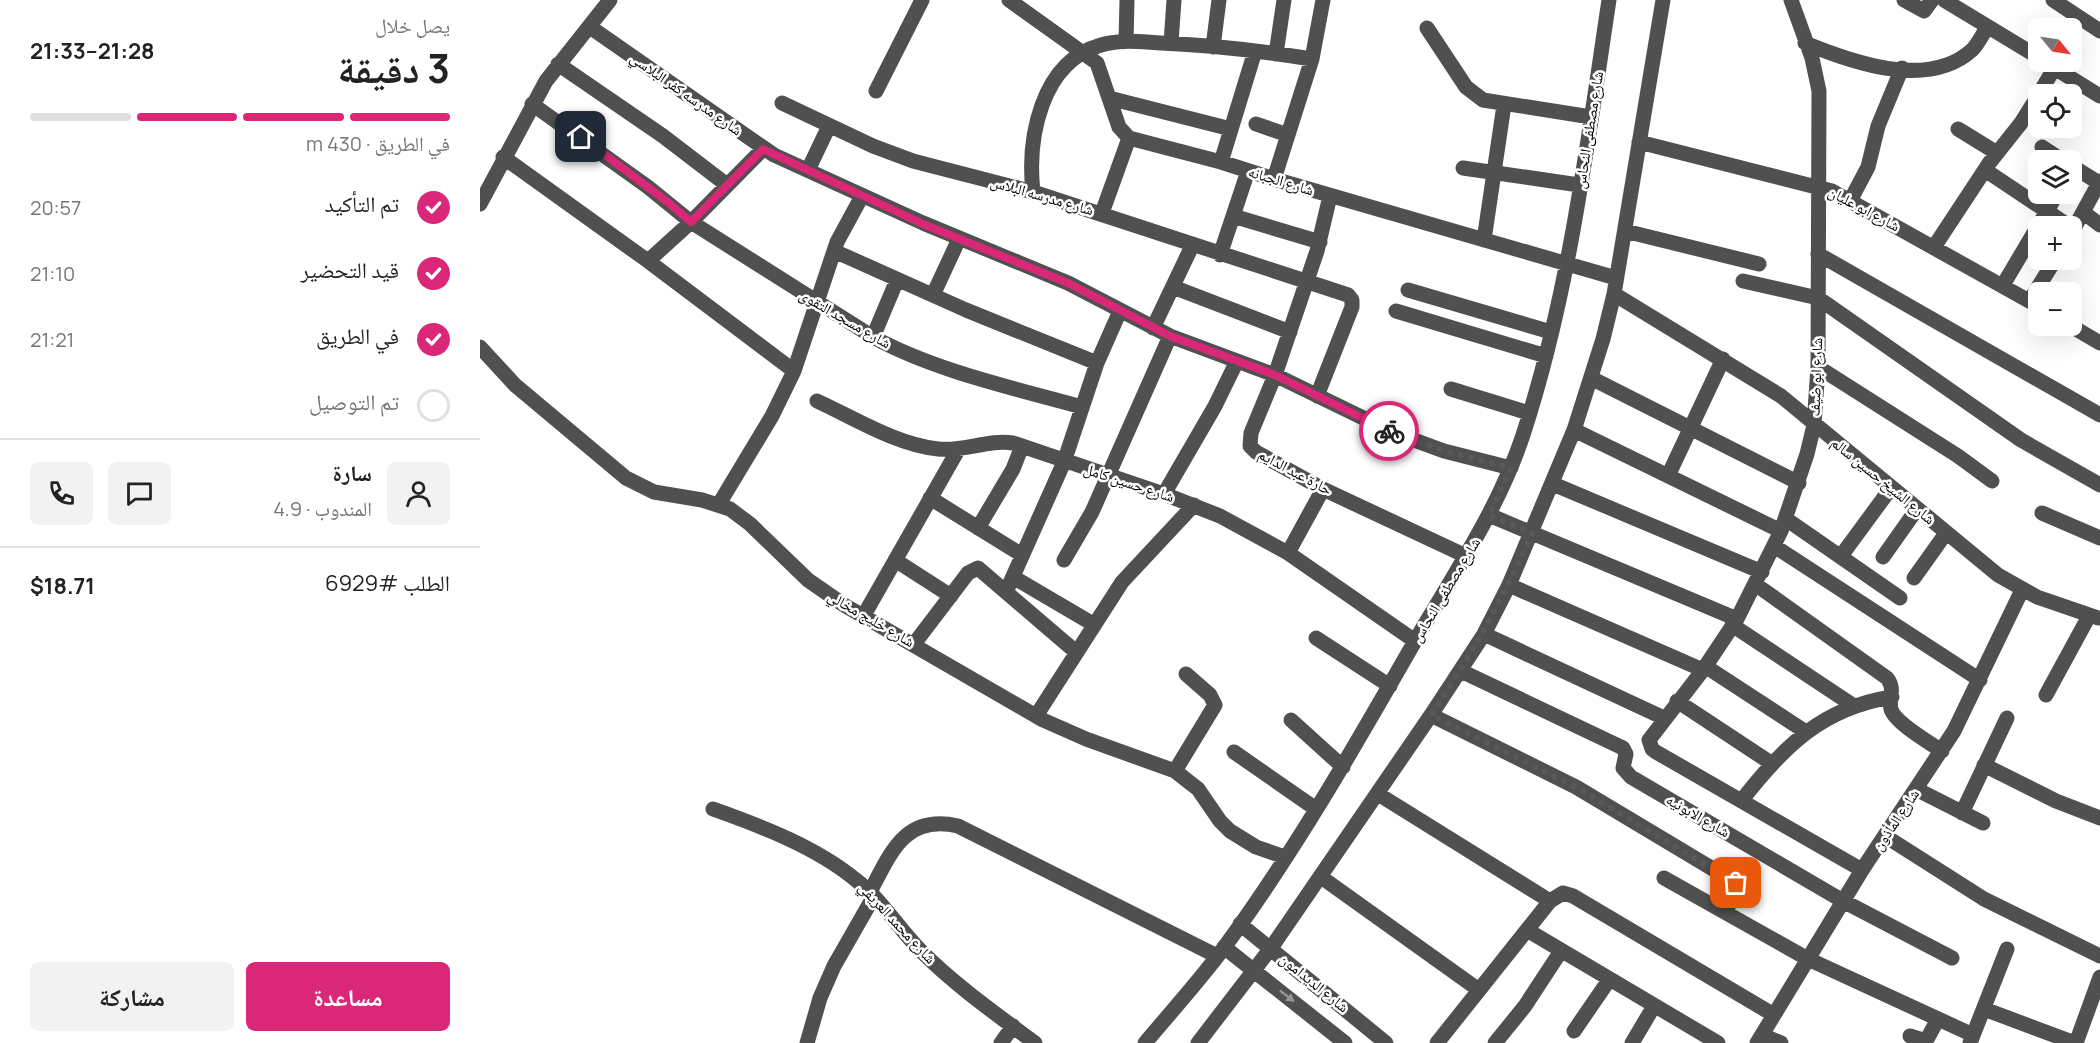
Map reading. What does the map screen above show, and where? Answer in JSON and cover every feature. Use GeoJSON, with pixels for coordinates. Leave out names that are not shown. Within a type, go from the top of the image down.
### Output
{"type":"FeatureCollection","features":[{"type":"Feature","properties":{"kind":"street"},"geometry":{"type":"LineString","coordinates":[[480,204],[532,104],[558,64],[610,0]]}},
{"type":"Feature","properties":{"kind":"street"},"geometry":{"type":"LineString","coordinates":[[876,91],[922,0]]}},
{"type":"Feature","properties":{"kind":"street"},"geometry":{"type":"LineString","coordinates":[[1009,0],[1083,52],[1101,71],[1119,127],[1129,138],[1102,213]]}},
{"type":"Feature","properties":{"kind":"street"},"geometry":{"type":"LineString","coordinates":[[1126,42],[1127,0]]}},
{"type":"Feature","properties":{"kind":"street"},"geometry":{"type":"LineString","coordinates":[[1171,44],[1174,0]]}},
{"type":"Feature","properties":{"kind":"street"},"geometry":{"type":"LineString","coordinates":[[1214,47],[1219,0]]}},
{"type":"Feature","properties":{"kind":"street"},"geometry":{"type":"LineString","coordinates":[[1276,54],[1284,0]]}},
{"type":"Feature","properties":{"kind":"street"},"geometry":{"type":"LineString","coordinates":[[1274,179],[1312,59],[1323,0]]}},
{"type":"Feature","properties":{"kind":"street","name":"شارع مصطفى النحاس"},"geometry":{"type":"LineString","coordinates":[[1145,1043],[1221,952],[1343,767],[1467,556],[1511,468],[1546,356],[1567,264],[1609,0]]}},
{"type":"Feature","properties":{"kind":"street"},"geometry":{"type":"LineString","coordinates":[[1198,1043],[1255,971],[1378,794],[1461,671],[1484,634],[1509,585],[1574,430],[1614,294],[1663,0]]}},
{"type":"Feature","properties":{"kind":"street","name":"شارع ابو ضيف"},"geometry":{"type":"LineString","coordinates":[[1742,800],[1652,749],[1649,745],[1650,735],[1704,668],[1759,578],[1784,525],[1814,425],[1818,368],[1819,91],[1791,0]]}},
{"type":"Feature","properties":{"kind":"street"},"geometry":{"type":"LineString","coordinates":[[1904,0],[1924,11],[1932,0]]}},
{"type":"Feature","properties":{"kind":"street"},"geometry":{"type":"LineString","coordinates":[[1944,0],[1963,5],[1987,27],[2028,51]]}},
{"type":"Feature","properties":{"kind":"street"},"geometry":{"type":"LineString","coordinates":[[2053,0],[2100,31]]}},
{"type":"Feature","properties":{"kind":"street","name":"شارع مدرسه كفر البلاسي"},"geometry":{"type":"LineString","coordinates":[[590,27],[763,149],[959,239],[1068,283],[1170,336],[1275,375],[1366,422],[1418,442],[1511,468]]}},
{"type":"Feature","properties":{"kind":"street"},"geometry":{"type":"LineString","coordinates":[[1805,43],[1851,60],[1925,69],[1962,56],[1973,49],[1987,27]]}},
{"type":"Feature","properties":{"kind":"street"},"geometry":{"type":"LineString","coordinates":[[1427,28],[1466,87],[1483,100],[1591,117]]}},
{"type":"Feature","properties":{"kind":"street"},"geometry":{"type":"LineString","coordinates":[[1033,192],[1031,154],[1038,117],[1054,83],[1065,68],[1083,52],[1102,45],[1126,42],[1214,47],[1312,59]]}},
{"type":"Feature","properties":{"kind":"street"},"geometry":{"type":"LineString","coordinates":[[1221,162],[1255,51]]}},
{"type":"Feature","properties":{"kind":"street"},"geometry":{"type":"LineString","coordinates":[[558,64],[663,135],[727,185]]}},
{"type":"Feature","properties":{"kind":"street"},"geometry":{"type":"LineString","coordinates":[[1850,201],[1868,167],[1878,126],[1902,68]]}},
{"type":"Feature","properties":{"kind":"street"},"geometry":{"type":"LineString","coordinates":[[2062,72],[2100,96]]}},
{"type":"Feature","properties":{"kind":"street"},"geometry":{"type":"LineString","coordinates":[[1109,98],[1231,129]]}},
{"type":"Feature","properties":{"kind":"street","name":"شارع مدرسه البلاس"},"geometry":{"type":"LineString","coordinates":[[782,103],[913,161],[1033,192],[1102,213],[1192,246],[1348,296],[1353,304],[1317,396]]}},
{"type":"Feature","properties":{"kind":"street","name":"شارع مسجد التقوى"},"geometry":{"type":"LineString","coordinates":[[532,104],[648,187],[691,222],[817,304],[873,337],[899,350],[974,376],[1082,407]]}},
{"type":"Feature","properties":{"kind":"street"},"geometry":{"type":"LineString","coordinates":[[1484,240],[1504,105]]}},
{"type":"Feature","properties":{"kind":"street"},"geometry":{"type":"LineString","coordinates":[[1934,247],[2028,110]]}},
{"type":"Feature","properties":{"kind":"street"},"geometry":{"type":"LineString","coordinates":[[1256,124],[1288,135]]}},
{"type":"Feature","properties":{"kind":"street"},"geometry":{"type":"LineString","coordinates":[[808,170],[830,126]]}},
{"type":"Feature","properties":{"kind":"street"},"geometry":{"type":"LineString","coordinates":[[1958,129],[1997,153]]}},
{"type":"Feature","properties":{"kind":"street","name":"شارع الجبانه"},"geometry":{"type":"LineString","coordinates":[[1129,138],[1221,162],[1330,196],[1616,278]]}},
{"type":"Feature","properties":{"kind":"street","name":"شارع ابو عليان"},"geometry":{"type":"LineString","coordinates":[[1639,142],[1819,186],[2028,300]]}},
{"type":"Feature","properties":{"kind":"street"},"geometry":{"type":"LineString","coordinates":[[2042,147],[2046,150]]}},
{"type":"Feature","properties":{"kind":"street"},"geometry":{"type":"LineString","coordinates":[[648,261],[691,222],[763,149]]}},
{"type":"Feature","properties":{"kind":"street"},"geometry":{"type":"LineString","coordinates":[[503,157],[648,261],[794,371]]}},
{"type":"Feature","properties":{"kind":"street"},"geometry":{"type":"LineString","coordinates":[[1463,168],[1580,186]]}},
{"type":"Feature","properties":{"kind":"street"},"geometry":{"type":"LineString","coordinates":[[1985,170],[2053,216]]}},
{"type":"Feature","properties":{"kind":"street"},"geometry":{"type":"LineString","coordinates":[[1221,255],[1248,171]]}},
{"type":"Feature","properties":{"kind":"street"},"geometry":{"type":"LineString","coordinates":[[2080,216],[2099,182],[2082,173]]}},
{"type":"Feature","properties":{"kind":"street"},"geometry":{"type":"LineString","coordinates":[[719,504],[772,416],[794,371],[834,251],[862,196]]}},
{"type":"Feature","properties":{"kind":"street","name":"حارة عبد الدايم"},"geometry":{"type":"LineString","coordinates":[[1330,196],[1320,242],[1275,375],[1251,434],[1250,446],[1256,452],[1323,489],[1467,556]]}},
{"type":"Feature","properties":{"kind":"street"},"geometry":{"type":"LineString","coordinates":[[2003,285],[2051,204]]}},
{"type":"Feature","properties":{"kind":"street"},"geometry":{"type":"LineString","coordinates":[[2083,212],[2100,225]]}},
{"type":"Feature","properties":{"kind":"street"},"geometry":{"type":"LineString","coordinates":[[1233,216],[1320,242]]}},
{"type":"Feature","properties":{"kind":"street"},"geometry":{"type":"LineString","coordinates":[[1625,231],[1759,264]]}},
{"type":"Feature","properties":{"kind":"street"},"geometry":{"type":"LineString","coordinates":[[933,296],[959,239]]}},
{"type":"Feature","properties":{"kind":"street"},"geometry":{"type":"LineString","coordinates":[[1153,328],[1192,246]]}},
{"type":"Feature","properties":{"kind":"street"},"geometry":{"type":"LineString","coordinates":[[834,251],[933,296],[1097,363]]}},
{"type":"Feature","properties":{"kind":"street"},"geometry":{"type":"LineString","coordinates":[[1818,254],[2100,415]]}},
{"type":"Feature","properties":{"kind":"street"},"geometry":{"type":"LineString","coordinates":[[873,337],[897,280]]}},
{"type":"Feature","properties":{"kind":"street"},"geometry":{"type":"LineString","coordinates":[[1743,281],[1818,298],[2021,440],[2100,485]]}},
{"type":"Feature","properties":{"kind":"street"},"geometry":{"type":"LineString","coordinates":[[1173,286],[1290,332]]}},
{"type":"Feature","properties":{"kind":"street"},"geometry":{"type":"LineString","coordinates":[[1408,290],[1551,332]]}},
{"type":"Feature","properties":{"kind":"street","name":"شارع الشيخ حسين سالم"},"geometry":{"type":"LineString","coordinates":[[1614,294],[1781,396],[1998,575],[2022,590],[2097,617]]}},
{"type":"Feature","properties":{"kind":"street"},"geometry":{"type":"LineString","coordinates":[[1006,592],[1064,462],[1097,363],[1120,311]]}},
{"type":"Feature","properties":{"kind":"street"},"geometry":{"type":"LineString","coordinates":[[1396,311],[1546,356]]}},
{"type":"Feature","properties":{"kind":"street"},"geometry":{"type":"LineString","coordinates":[[2082,332],[2100,343]]}},
{"type":"Feature","properties":{"kind":"street"},"geometry":{"type":"LineString","coordinates":[[1064,560],[1092,512],[1170,336]]}},
{"type":"Feature","properties":{"kind":"street","name":"شارع خليج مخالي"},"geometry":{"type":"LineString","coordinates":[[480,347],[515,385],[626,478],[669,496],[719,504],[750,524],[808,580],[864,615],[1036,716],[1086,739],[1175,771],[1198,789],[1220,821],[1230,831],[1256,847],[1285,857]]}},
{"type":"Feature","properties":{"kind":"street"},"geometry":{"type":"LineString","coordinates":[[1668,476],[1723,359]]}},
{"type":"Feature","properties":{"kind":"street"},"geometry":{"type":"LineString","coordinates":[[1164,494],[1215,406],[1237,361]]}},
{"type":"Feature","properties":{"kind":"street"},"geometry":{"type":"LineString","coordinates":[[1818,368],[1958,456],[1992,481]]}},
{"type":"Feature","properties":{"kind":"street"},"geometry":{"type":"LineString","coordinates":[[1591,378],[1798,483]]}},
{"type":"Feature","properties":{"kind":"street"},"geometry":{"type":"LineString","coordinates":[[1451,388],[1529,413]]}},
{"type":"Feature","properties":{"kind":"street","name":"شارع حسين كامل"},"geometry":{"type":"LineString","coordinates":[[817,401],[918,445],[958,450],[998,442],[1022,446],[1106,477],[1194,505],[1220,516],[1288,553],[1415,641]]}},
{"type":"Feature","properties":{"kind":"street"},"geometry":{"type":"LineString","coordinates":[[1574,430],[1668,476],[1784,525],[1841,556],[1900,598]]}},
{"type":"Feature","properties":{"kind":"street"},"geometry":{"type":"LineString","coordinates":[[978,528],[1013,469],[1022,446]]}},
{"type":"Feature","properties":{"kind":"street"},"geometry":{"type":"LineString","coordinates":[[864,615],[958,450]]}},
{"type":"Feature","properties":{"kind":"street"},"geometry":{"type":"LineString","coordinates":[[1553,484],[1759,578],[1887,678],[1893,689],[1890,707],[1894,717],[1942,751]]}},
{"type":"Feature","properties":{"kind":"street"},"geometry":{"type":"LineString","coordinates":[[1841,556],[1891,488]]}},
{"type":"Feature","properties":{"kind":"street"},"geometry":{"type":"LineString","coordinates":[[1288,553],[1323,489]]}},
{"type":"Feature","properties":{"kind":"street"},"geometry":{"type":"LineString","coordinates":[[930,498],[1022,555]]}},
{"type":"Feature","properties":{"kind":"street"},"geometry":{"type":"LineString","coordinates":[[1036,716],[1122,582],[1194,505]]}},
{"type":"Feature","properties":{"kind":"street"},"geometry":{"type":"LineString","coordinates":[[1883,557],[1917,509]]}},
{"type":"Feature","properties":{"kind":"street"},"geometry":{"type":"LineString","coordinates":[[2042,513],[2100,538]]}},
{"type":"Feature","properties":{"kind":"street"},"geometry":{"type":"LineString","coordinates":[[1489,515],[1734,622],[1854,706]]}},
{"type":"Feature","properties":{"kind":"street"},"geometry":{"type":"LineString","coordinates":[[1914,578],[1947,533]]}},
{"type":"Feature","properties":{"kind":"street"},"geometry":{"type":"LineString","coordinates":[[1774,546],[1980,680]]}},
{"type":"Feature","properties":{"kind":"street"},"geometry":{"type":"LineString","coordinates":[[895,560],[951,596]]}},
{"type":"Feature","properties":{"kind":"street"},"geometry":{"type":"LineString","coordinates":[[914,644],[974,568],[982,570],[1076,652]]}},
{"type":"Feature","properties":{"kind":"street"},"geometry":{"type":"LineString","coordinates":[[1012,577],[1093,624]]}},
{"type":"Feature","properties":{"kind":"street"},"geometry":{"type":"LineString","coordinates":[[1509,585],[1704,668],[1806,732]]}},
{"type":"Feature","properties":{"kind":"street","name":"شارع المأذون"},"geometry":{"type":"LineString","coordinates":[[1760,1039],[1862,870],[1942,751],[1980,680],[2022,590]]}},
{"type":"Feature","properties":{"kind":"street"},"geometry":{"type":"LineString","coordinates":[[2046,694],[2097,617]]}},
{"type":"Feature","properties":{"kind":"street"},"geometry":{"type":"LineString","coordinates":[[1484,634],[1664,718]]}},
{"type":"Feature","properties":{"kind":"street"},"geometry":{"type":"LineString","coordinates":[[1316,638],[1390,686]]}},
{"type":"Feature","properties":{"kind":"street","name":"شارع الابونيه"},"geometry":{"type":"LineString","coordinates":[[1461,671],[1623,748],[1626,754],[1623,768],[1628,775],[1843,901],[1952,958]]}},
{"type":"Feature","properties":{"kind":"street"},"geometry":{"type":"LineString","coordinates":[[1175,771],[1215,705],[1210,695],[1186,674]]}},
{"type":"Feature","properties":{"kind":"street"},"geometry":{"type":"LineString","coordinates":[[1862,870],[1742,800],[1771,763],[1806,732],[1854,706],[1892,697]]}},
{"type":"Feature","properties":{"kind":"street"},"geometry":{"type":"LineString","coordinates":[[1677,701],[1771,763]]}},
{"type":"Feature","properties":{"kind":"street"},"geometry":{"type":"LineString","coordinates":[[1431,715],[1576,787],[1733,881],[1737,891],[1725,912]]}},
{"type":"Feature","properties":{"kind":"street"},"geometry":{"type":"LineString","coordinates":[[1962,813],[2007,718]]}},
{"type":"Feature","properties":{"kind":"street"},"geometry":{"type":"LineString","coordinates":[[1291,720],[1343,767]]}},
{"type":"Feature","properties":{"kind":"street"},"geometry":{"type":"LineString","coordinates":[[1234,752],[1316,809]]}},
{"type":"Feature","properties":{"kind":"street"},"geometry":{"type":"LineString","coordinates":[[1984,765],[2056,801],[2100,819]]}},
{"type":"Feature","properties":{"kind":"street"},"geometry":{"type":"LineString","coordinates":[[1916,789],[1983,823]]}},
{"type":"Feature","properties":{"kind":"street"},"geometry":{"type":"LineString","coordinates":[[1378,794],[1550,901]]}},
{"type":"Feature","properties":{"kind":"street","name":"شارع محمد العريفي"},"geometry":{"type":"LineString","coordinates":[[713,809],[760,827],[825,859],[872,894],[909,938],[938,966],[1035,1043]]}},
{"type":"Feature","properties":{"kind":"street","name":"شارع الديدامون"},"geometry":{"type":"LineString","coordinates":[[807,1043],[820,998],[834,966],[898,842],[919,827],[945,823],[958,825],[1221,952],[1255,971],[1345,1043]]}},
{"type":"Feature","properties":{"kind":"street"},"geometry":{"type":"LineString","coordinates":[[1885,836],[1984,899],[2100,956]]}},
{"type":"Feature","properties":{"kind":"street"},"geometry":{"type":"LineString","coordinates":[[1321,877],[1479,990]]}},
{"type":"Feature","properties":{"kind":"street"},"geometry":{"type":"LineString","coordinates":[[1664,878],[1808,959],[1938,1019],[1972,1039],[2007,949]]}},
{"type":"Feature","properties":{"kind":"street"},"geometry":{"type":"LineString","coordinates":[[1437,1043],[1550,901],[1563,893],[1573,896],[1774,1015]]}},
{"type":"Feature","properties":{"kind":"street","name":"شارع الديدامون"},"geometry":{"type":"LineString","coordinates":[[1240,924],[1386,1043]]}},
{"type":"Feature","properties":{"kind":"street"},"geometry":{"type":"LineString","coordinates":[[1527,930],[1653,1006],[1694,1037],[1718,1043]]}},
{"type":"Feature","properties":{"kind":"street"},"geometry":{"type":"LineString","coordinates":[[1495,1043],[1525,1006],[1561,951]]}},
{"type":"Feature","properties":{"kind":"street"},"geometry":{"type":"LineString","coordinates":[[1984,1009],[2075,1043],[2095,1007],[2100,977]]}},
{"type":"Feature","properties":{"kind":"street"},"geometry":{"type":"LineString","coordinates":[[1574,1031],[1609,980]]}},
{"type":"Feature","properties":{"kind":"street"},"geometry":{"type":"LineString","coordinates":[[1632,1043],[1653,1006]]}},
{"type":"Feature","properties":{"kind":"street"},"geometry":{"type":"LineString","coordinates":[[1910,1036],[1926,1041],[1938,1019]]}},
{"type":"Feature","properties":{"kind":"street"},"geometry":{"type":"LineString","coordinates":[[1002,1043],[1013,1026]]}},
{"type":"Feature","properties":{"kind":"street"},"geometry":{"type":"LineString","coordinates":[[1760,1039],[1782,1043]]}},
{"type":"Feature","properties":{"kind":"way so far"},"geometry":{"type":"LineString","coordinates":[[1389,431],[1444,451],[1511,468],[1489,515],[1532,533],[1484,634],[1431,715],[1576,787],[1736,883]]}},
{"type":"Feature","properties":{"kind":"route"},"geometry":{"type":"LineString","coordinates":[[581,137],[691,222],[763,149],[923,224],[1092,294],[1170,336],[1275,375],[1366,422],[1389,431]]}}]}
